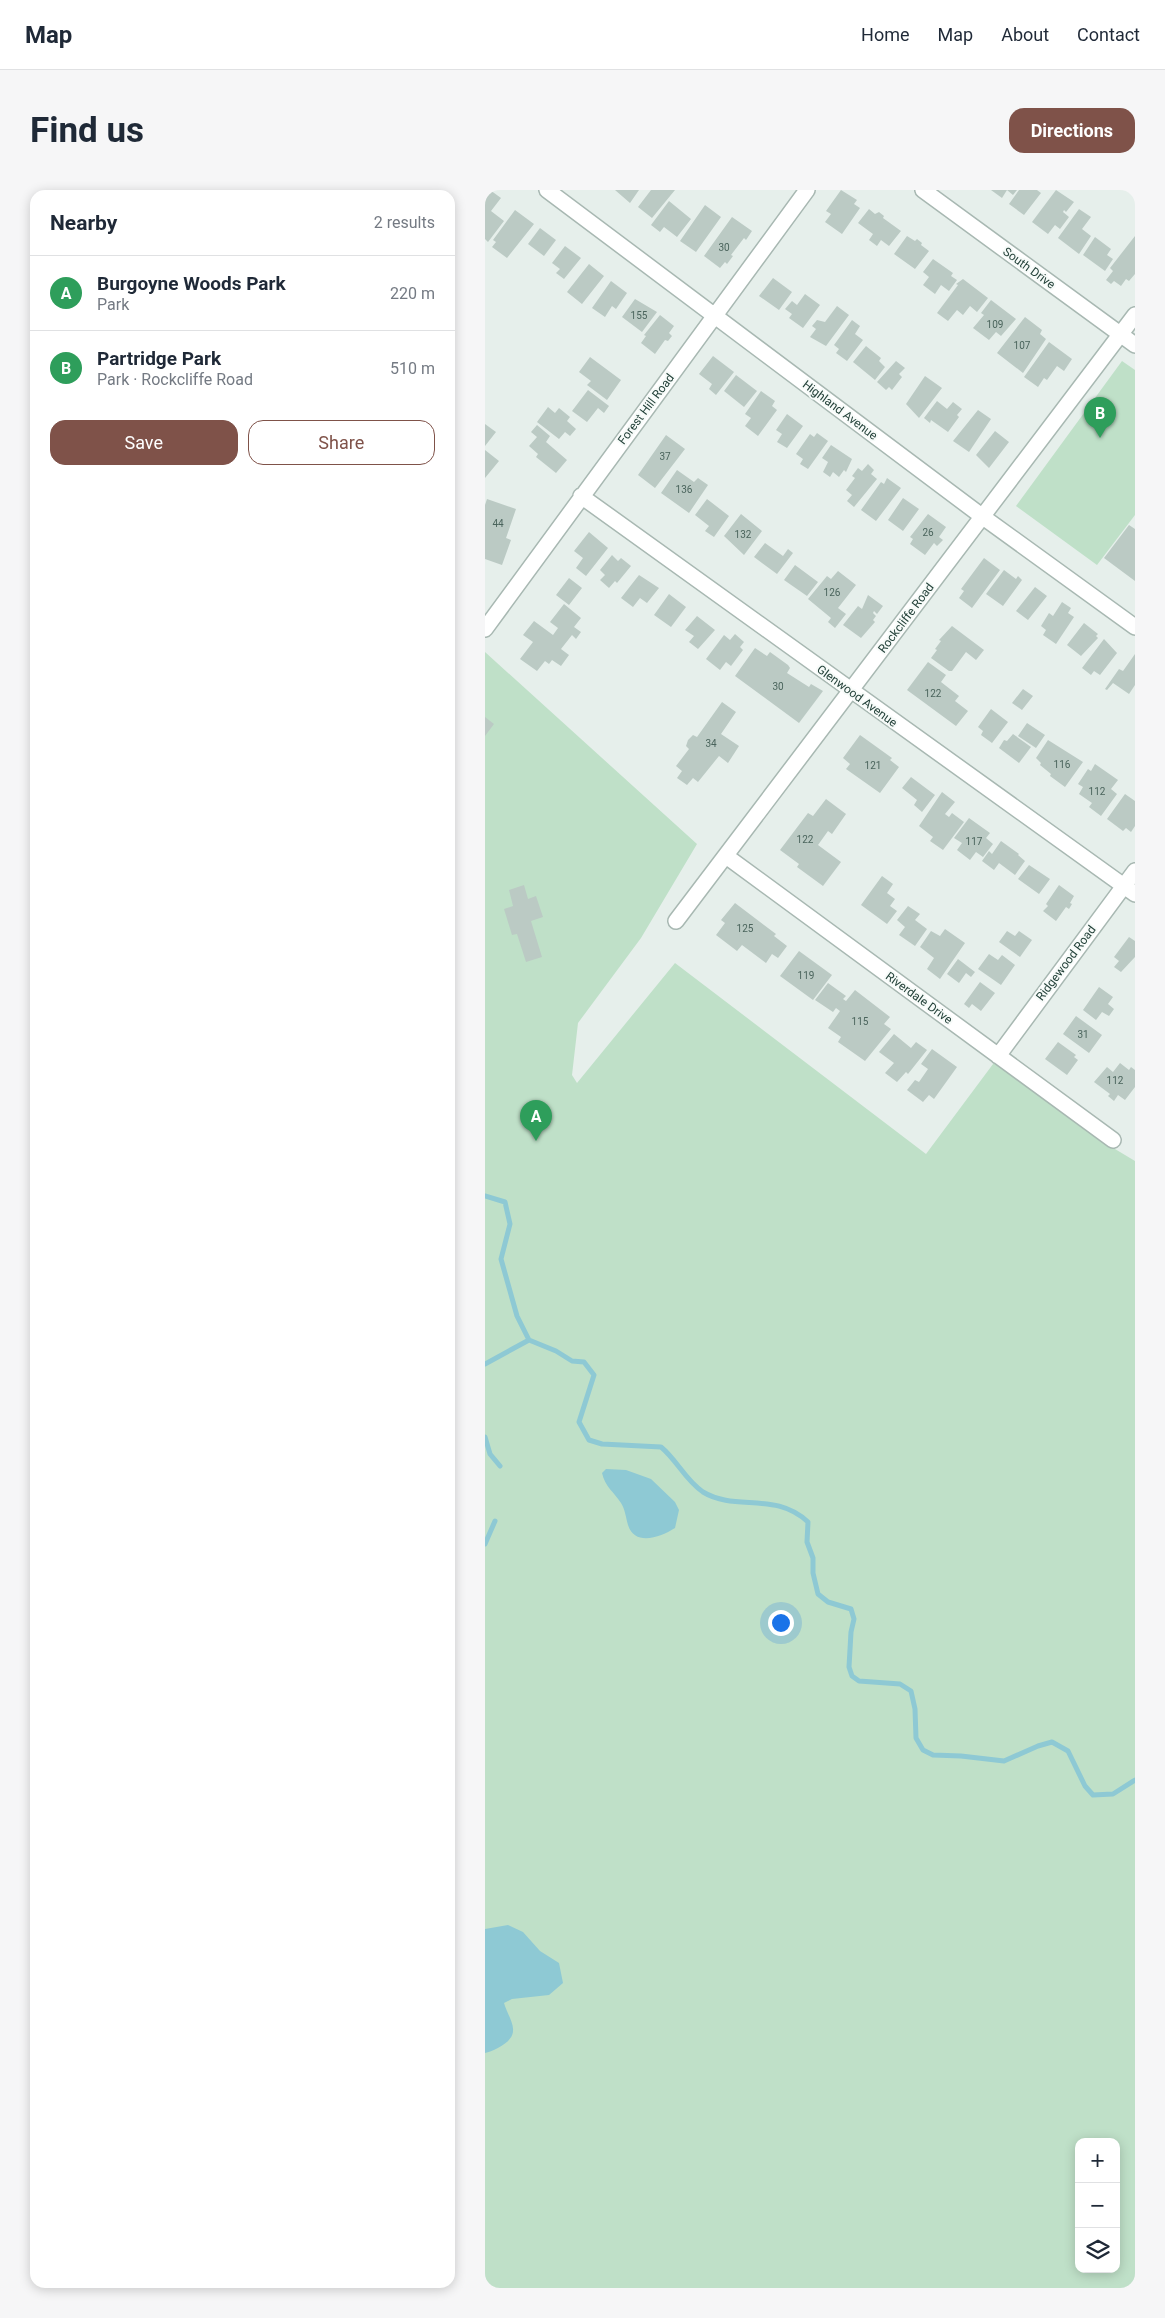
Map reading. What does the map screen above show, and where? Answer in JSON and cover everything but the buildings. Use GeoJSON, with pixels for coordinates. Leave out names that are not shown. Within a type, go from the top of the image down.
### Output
{"type":"FeatureCollection","features":[{"type":"Feature","properties":{"kind":"street","name":"Highland Avenue"},"geometry":{"type":"LineString","coordinates":[[547,190],[983,517],[1135,627]]}},
{"type":"Feature","properties":{"kind":"street","name":"Forest Hill Road"},"geometry":{"type":"LineString","coordinates":[[485,629],[807,190]]}},
{"type":"Feature","properties":{"kind":"street","name":"South Drive"},"geometry":{"type":"LineString","coordinates":[[923,190],[1135,345]]}},
{"type":"Feature","properties":{"kind":"street","name":"Rockcliffe Road"},"geometry":{"type":"LineString","coordinates":[[675,921],[1135,315]]}},
{"type":"Feature","properties":{"kind":"street","name":"Glenwood Avenue"},"geometry":{"type":"LineString","coordinates":[[581,496],[1129,890]]}},
{"type":"Feature","properties":{"kind":"street","name":"Riverdale Drive"},"geometry":{"type":"LineString","coordinates":[[726,856],[1113,1140]]}},
{"type":"Feature","properties":{"kind":"street","name":"Ridgewood Road"},"geometry":{"type":"LineString","coordinates":[[998,1056],[1129,890],[1135,871]]}},
{"type":"Feature","properties":{"kind":"green space"},"geometry":{"type":"Polygon","coordinates":[[[1122,361],[1135,370],[1135,515],[1097,565],[1016,506],[1122,361]]]}},
{"type":"Feature","properties":{"kind":"green space"},"geometry":{"type":"Polygon","coordinates":[[[485,652],[697,844],[641,938],[578,1023],[572,1075],[577,1083],[675,963],[926,1154],[999,1056],[1110,1146],[1135,1161],[1135,2288],[485,2288],[485,652]]]}},
{"type":"Feature","properties":{"kind":"water"},"geometry":{"type":"Polygon","coordinates":[[[606,1469],[626,1470],[651,1479],[675,1502],[679,1510],[675,1528],[656,1537],[649,1538],[636,1536],[631,1532],[621,1503],[605,1482],[602,1473],[606,1469]]]}},
{"type":"Feature","properties":{"kind":"water"},"geometry":{"type":"Polygon","coordinates":[[[508,1925],[523,1932],[540,1951],[559,1963],[563,1983],[549,1995],[512,1999],[504,2003],[512,2024],[512,2035],[507,2042],[485,2053],[485,1929],[508,1925]]]}},
{"type":"Feature","properties":{"kind":"waterway"},"geometry":{"type":"LineString","coordinates":[[485,1196],[505,1202],[510,1224],[501,1259],[517,1316],[529,1340],[556,1351],[572,1361],[584,1362],[594,1375],[579,1422],[589,1440],[602,1444],[661,1447],[691,1482],[703,1492],[729,1501],[769,1504],[782,1507],[808,1522],[807,1542],[813,1558],[813,1573],[818,1594],[828,1602],[851,1609],[854,1619],[851,1632],[849,1667],[852,1676],[859,1681],[900,1684],[911,1691],[915,1709],[916,1738],[923,1750],[933,1755],[1004,1761],[1052,1742],[1068,1751],[1085,1786],[1093,1795],[1113,1794],[1135,1780]]}},
{"type":"Feature","properties":{"kind":"waterway"},"geometry":{"type":"LineString","coordinates":[[485,1364],[529,1340]]}},
{"type":"Feature","properties":{"kind":"waterway"},"geometry":{"type":"LineString","coordinates":[[485,1437],[490,1454],[500,1466]]}},
{"type":"Feature","properties":{"kind":"waterway"},"geometry":{"type":"LineString","coordinates":[[485,1544],[495,1521]]}},
{"type":"Feature","properties":{"kind":"place","name":"Partridge Park"},"geometry":{"type":"Point","coordinates":[1100,438]}},
{"type":"Feature","properties":{"kind":"place","name":"Burgoyne Woods Park"},"geometry":{"type":"Point","coordinates":[536,1141]}}]}
